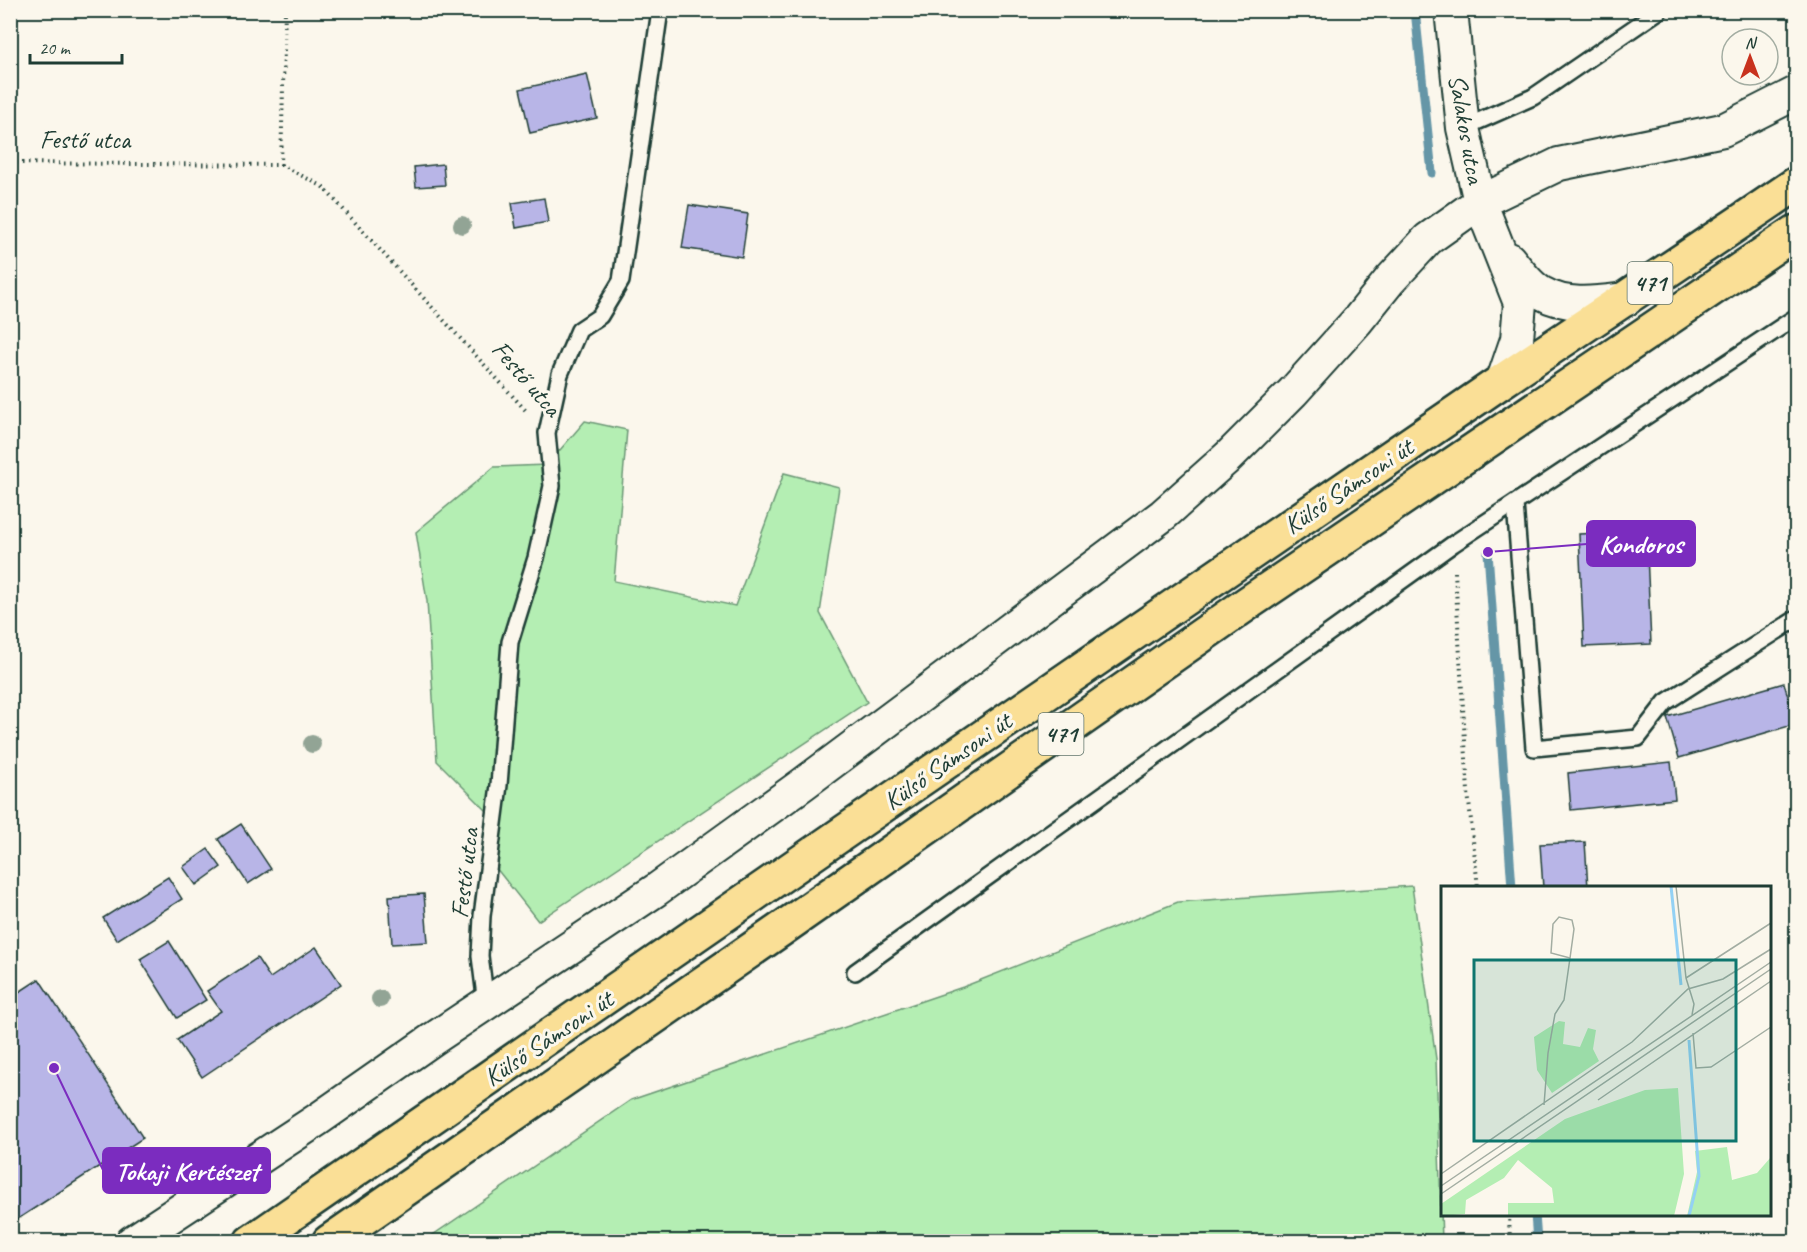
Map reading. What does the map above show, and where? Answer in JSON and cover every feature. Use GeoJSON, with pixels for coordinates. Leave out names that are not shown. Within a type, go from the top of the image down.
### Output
{"type":"FeatureCollection","features":[{"type":"Feature","properties":{"kind":"main road","name":"Külső Sámsoni út"},"geometry":{"type":"LineString","coordinates":[[251,1242],[1112,647],[1503,380],[1797,184]]}},
{"type":"Feature","properties":{"kind":"main road","name":"Külső Sámsoni út"},"geometry":{"type":"LineString","coordinates":[[329,1242],[1267,590],[1797,232]]}},
{"type":"Feature","properties":{"kind":"street","name":"Salakos utca"},"geometry":{"type":"LineString","coordinates":[[1451,10],[1463,128],[1480,202],[1520,303],[1518,339],[1503,380]]}},
{"type":"Feature","properties":{"kind":"street"},"geometry":{"type":"LineString","coordinates":[[132,1242],[656,890],[1163,514],[1228,457],[1293,392],[1428,239],[1480,202],[1559,164],[1723,130],[1797,93]]}},
{"type":"Feature","properties":{"kind":"street","name":"Salakos utca"},"geometry":{"type":"LineString","coordinates":[[1498,244],[1527,280],[1542,293],[1561,301],[1583,302],[1627,298]]}},
{"type":"Feature","properties":{"kind":"lane"},"geometry":{"type":"LineString","coordinates":[[547,433],[560,374],[579,330],[600,316],[621,281],[660,10]]}},
{"type":"Feature","properties":{"kind":"lane"},"geometry":{"type":"LineString","coordinates":[[1463,128],[1533,97],[1660,10]]}},
{"type":"Feature","properties":{"kind":"lane"},"geometry":{"type":"LineString","coordinates":[[855,972],[1453,544],[1797,317]]}},
{"type":"Feature","properties":{"kind":"lane","name":"Festő utca"},"geometry":{"type":"LineString","coordinates":[[486,1004],[480,956],[482,916],[499,785],[510,642],[536,558],[552,486],[547,433]]}},
{"type":"Feature","properties":{"kind":"lane"},"geometry":{"type":"LineString","coordinates":[[1515,504],[1534,748],[1638,738],[1666,702],[1797,619]]}},
{"type":"Feature","properties":{"kind":"path"},"geometry":{"type":"LineString","coordinates":[[281,165],[285,10]]}},
{"type":"Feature","properties":{"kind":"path","name":"Festő utca"},"geometry":{"type":"LineString","coordinates":[[10,163],[281,165],[322,186],[547,433]]}},
{"type":"Feature","properties":{"kind":"path"},"geometry":{"type":"LineString","coordinates":[[1453,544],[1468,792],[1478,886]]}},
{"type":"Feature","properties":{"kind":"path"},"geometry":{"type":"LineString","coordinates":[[1509,1216],[1510,1242]]}},
{"type":"Feature","properties":{"kind":"green space"},"geometry":{"type":"Polygon","coordinates":[[[585,421],[627,430],[614,581],[735,606],[784,473],[839,487],[820,613],[867,702],[538,921],[492,863],[489,813],[437,761],[427,601],[416,532],[494,467],[547,465],[585,421]]]}},
{"type":"Feature","properties":{"kind":"green space"},"geometry":{"type":"Polygon","coordinates":[[[1412,886],[1436,1059],[1442,1241],[424,1241],[631,1100],[963,987],[1178,902],[1412,886]]]}},
{"type":"Feature","properties":{"kind":"building"},"geometry":{"type":"Polygon","coordinates":[[[587,74],[597,118],[530,133],[520,89],[587,74]]]}},
{"type":"Feature","properties":{"kind":"building"},"geometry":{"type":"Polygon","coordinates":[[[443,164],[445,185],[416,187],[414,167],[443,164]]]}},
{"type":"Feature","properties":{"kind":"building"},"geometry":{"type":"Polygon","coordinates":[[[544,198],[548,222],[516,228],[512,203],[544,198]]]}},
{"type":"Feature","properties":{"kind":"building"},"geometry":{"type":"Polygon","coordinates":[[[689,205],[748,214],[742,257],[682,248],[689,205]]]}},
{"type":"Feature","properties":{"kind":"building"},"geometry":{"type":"Polygon","coordinates":[[[1646,531],[1651,644],[1584,647],[1579,534],[1646,531]]]}},
{"type":"Feature","properties":{"kind":"building"},"geometry":{"type":"Polygon","coordinates":[[[1784,683],[1796,724],[1679,758],[1667,717],[1784,683]]]}},
{"type":"Feature","properties":{"kind":"building"},"geometry":{"type":"Polygon","coordinates":[[[1671,762],[1675,799],[1571,810],[1568,773],[1671,762]]]}},
{"type":"Feature","properties":{"kind":"building"},"geometry":{"type":"Polygon","coordinates":[[[241,824],[271,869],[248,884],[218,839],[241,824]]]}},
{"type":"Feature","properties":{"kind":"building"},"geometry":{"type":"Polygon","coordinates":[[[1585,842],[1588,886],[1543,886],[1540,844],[1585,842]]]}},
{"type":"Feature","properties":{"kind":"building"},"geometry":{"type":"Polygon","coordinates":[[[208,849],[221,867],[196,885],[183,867],[208,849]]]}},
{"type":"Feature","properties":{"kind":"building"},"geometry":{"type":"Polygon","coordinates":[[[168,877],[182,899],[117,940],[103,918],[168,877]]]}},
{"type":"Feature","properties":{"kind":"building"},"geometry":{"type":"Polygon","coordinates":[[[424,894],[428,942],[392,944],[389,896],[424,894]]]}},
{"type":"Feature","properties":{"kind":"building"},"geometry":{"type":"Polygon","coordinates":[[[169,941],[206,1000],[177,1018],[140,959],[169,941]]]}},
{"type":"Feature","properties":{"kind":"building"},"geometry":{"type":"Polygon","coordinates":[[[316,947],[341,984],[202,1077],[177,1040],[221,1011],[207,991],[257,958],[270,978],[316,947]]]}},
{"type":"Feature","properties":{"kind":"building"},"geometry":{"type":"Polygon","coordinates":[[[39,979],[143,1138],[10,1224],[10,998],[39,979]]]}},
{"type":"Feature","properties":{"kind":"waterway"},"geometry":{"type":"LineString","coordinates":[[1415,10],[1432,173]]}},
{"type":"Feature","properties":{"kind":"waterway"},"geometry":{"type":"LineString","coordinates":[[1488,552],[1512,886]]}},
{"type":"Feature","properties":{"kind":"waterway"},"geometry":{"type":"LineString","coordinates":[[1535,1216],[1537,1242]]}},
{"type":"Feature","properties":{"kind":"place","name":"Kondoros"},"geometry":{"type":"Point","coordinates":[1488,552]}},
{"type":"Feature","properties":{"kind":"place","name":"Tokaji Kertészet"},"geometry":{"type":"Point","coordinates":[54,1068]}}]}
